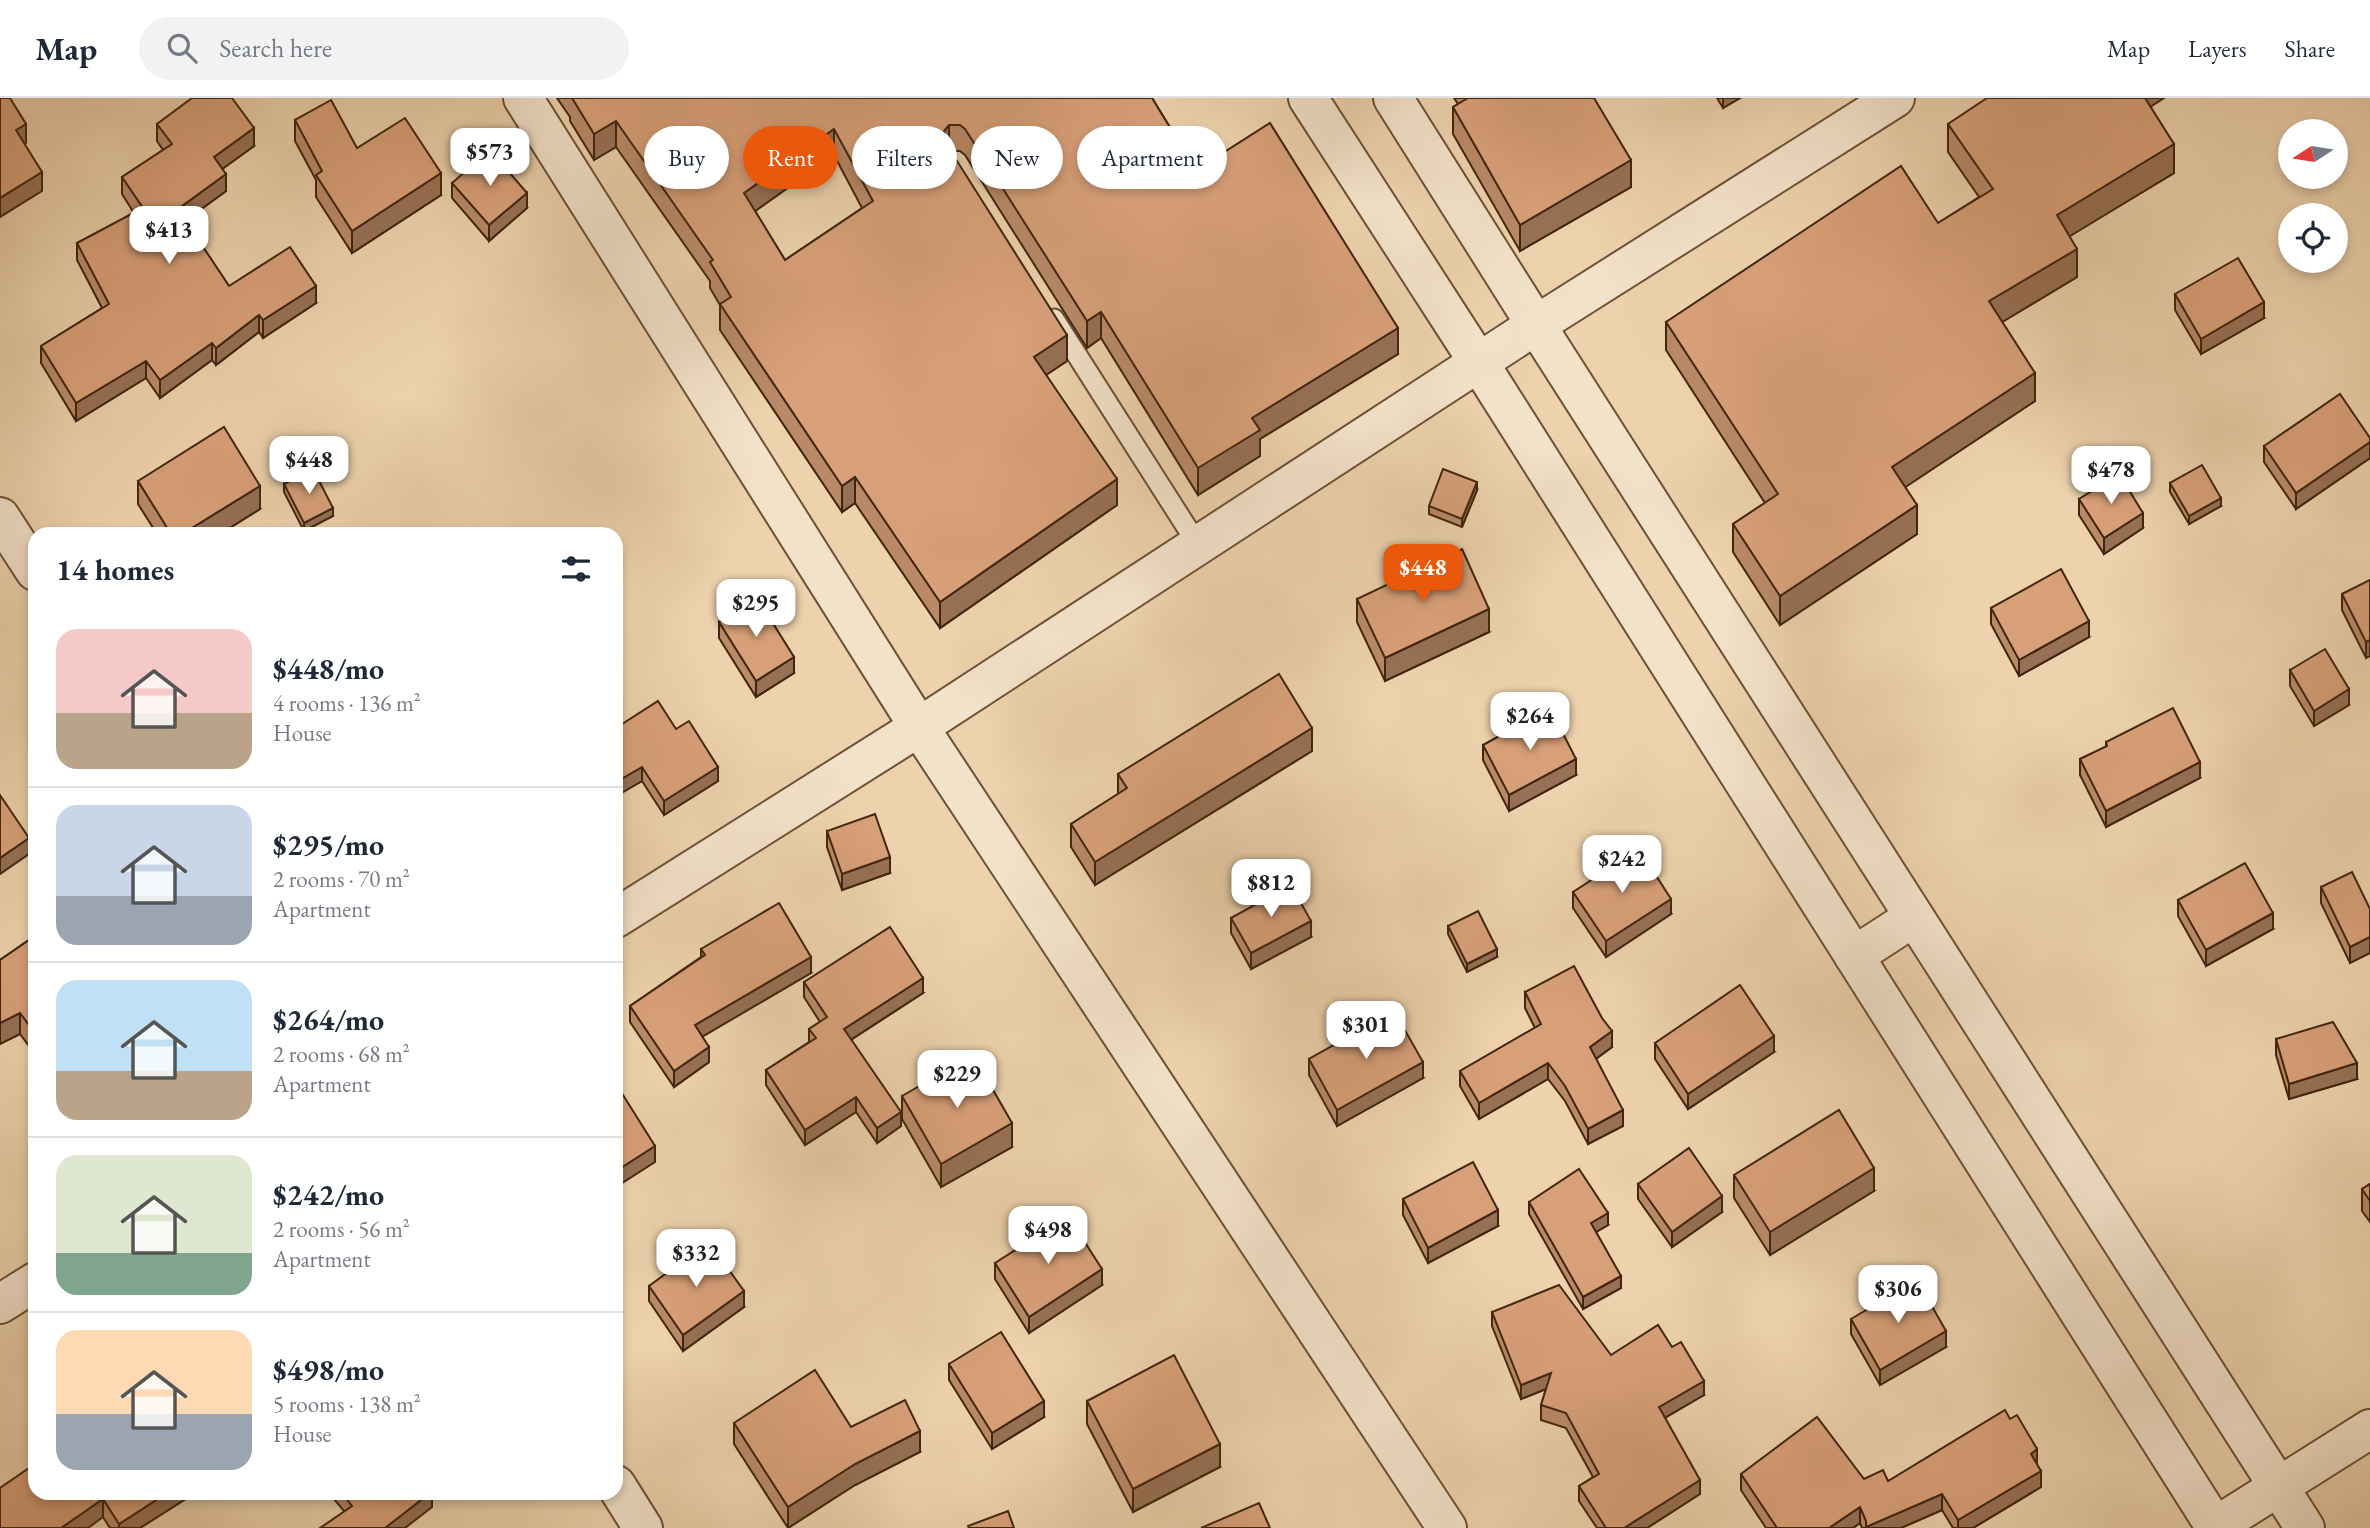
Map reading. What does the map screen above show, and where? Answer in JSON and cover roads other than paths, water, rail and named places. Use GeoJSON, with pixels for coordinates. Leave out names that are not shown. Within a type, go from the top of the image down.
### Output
{"type":"FeatureCollection","features":[{"type":"Feature","properties":{"kind":"street"},"geometry":{"type":"LineString","coordinates":[[523,98],[919,727],[1447,1528]]}},
{"type":"Feature","properties":{"kind":"street"},"geometry":{"type":"LineString","coordinates":[[1308,98],[1479,363],[2215,1527],[2370,1429]]}},
{"type":"Feature","properties":{"kind":"street"},"geometry":{"type":"LineString","coordinates":[[1393,98],[1535,325],[2305,1528]]}},
{"type":"Feature","properties":{"kind":"street"},"geometry":{"type":"LineString","coordinates":[[623,914],[919,727],[1535,325],[1894,98]]}},
{"type":"Feature","properties":{"kind":"street"},"geometry":{"type":"LineString","coordinates":[[0,517],[28,560]]}},
{"type":"Feature","properties":{"kind":"street"},"geometry":{"type":"LineString","coordinates":[[1854,956],[1914,917]]}},
{"type":"Feature","properties":{"kind":"street"},"geometry":{"type":"LineString","coordinates":[[0,1304],[28,1286]]}},
{"type":"Feature","properties":{"kind":"street"},"geometry":{"type":"LineString","coordinates":[[623,1496],[643,1528]]}},
{"type":"Feature","properties":{"kind":"lane"},"geometry":{"type":"LineString","coordinates":[[1043,302],[1198,545]]}}]}
